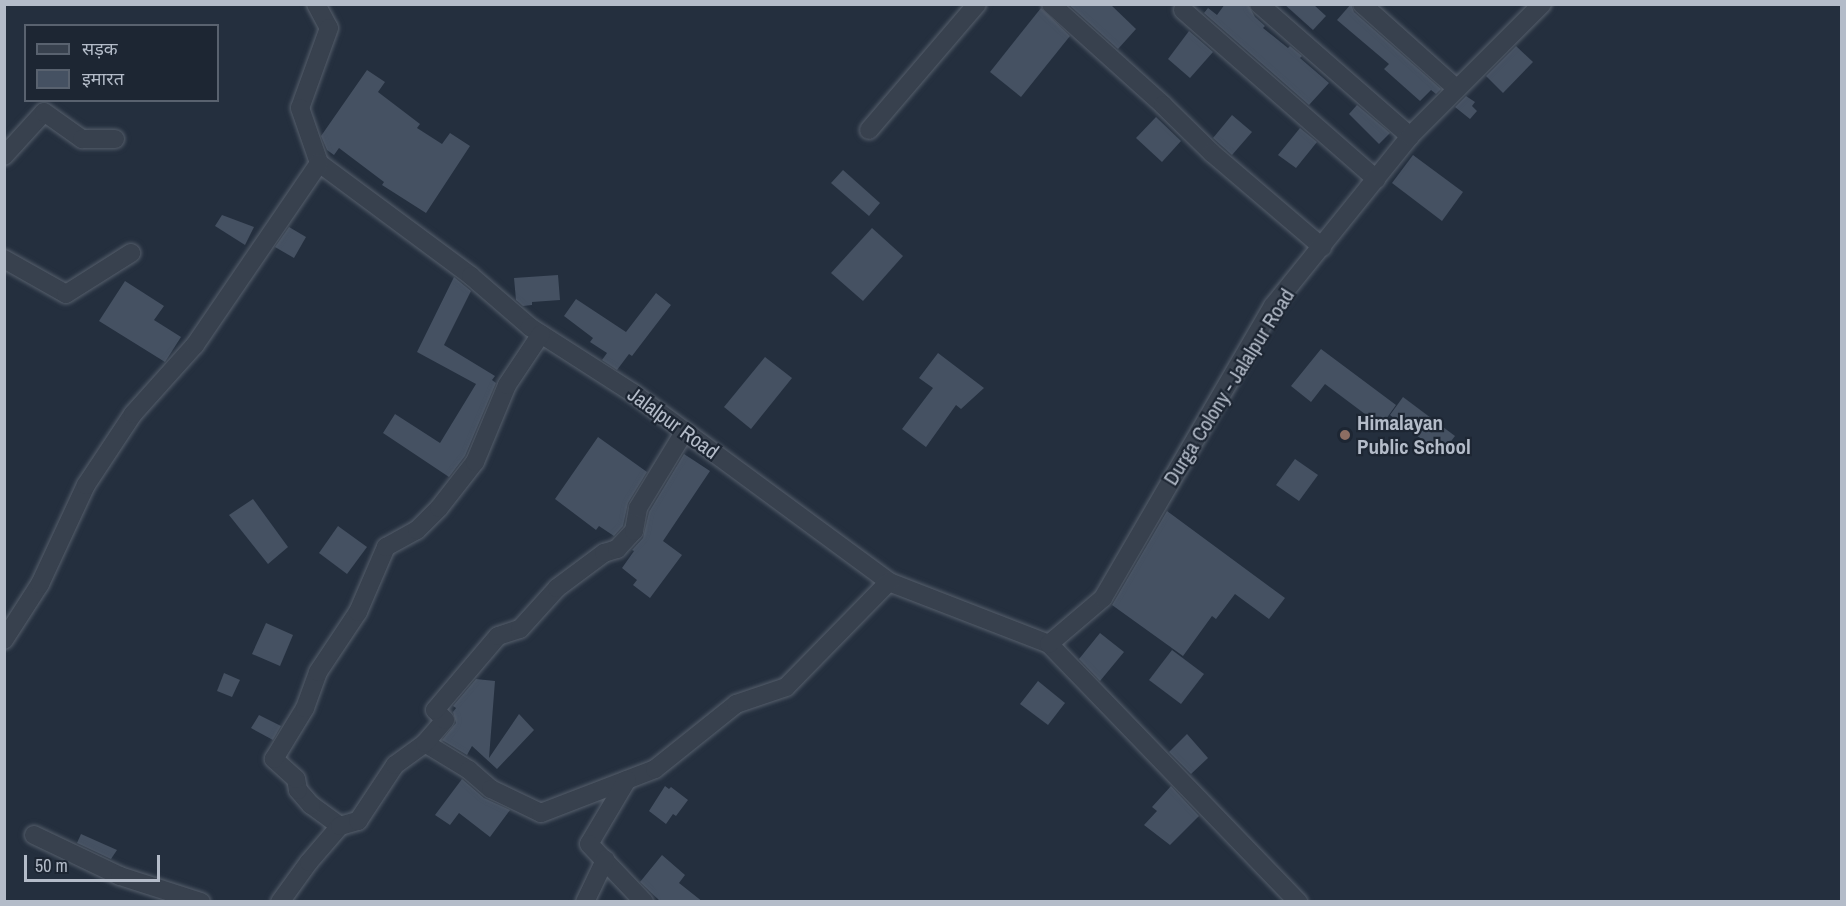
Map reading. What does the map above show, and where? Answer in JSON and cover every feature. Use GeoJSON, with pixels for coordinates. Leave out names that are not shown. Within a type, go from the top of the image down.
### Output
{"type":"FeatureCollection","features":[{"type":"Feature","properties":{"kind":"street"},"geometry":{"type":"LineString","coordinates":[[4,640],[40,584],[86,485],[133,414],[195,345],[320,164],[300,108],[329,28],[316,4]]}},
{"type":"Feature","properties":{"kind":"street"},"geometry":{"type":"LineString","coordinates":[[869,130],[977,4]]}},
{"type":"Feature","properties":{"kind":"street"},"geometry":{"type":"LineString","coordinates":[[1051,4],[1163,105],[1212,153],[1322,247]]}},
{"type":"Feature","properties":{"kind":"street"},"geometry":{"type":"LineString","coordinates":[[1258,4],[1410,136]]}},
{"type":"Feature","properties":{"kind":"street"},"geometry":{"type":"LineString","coordinates":[[1362,4],[1457,89]]}},
{"type":"Feature","properties":{"kind":"street","name":"Durga Colony - Jalalpur Road"},"geometry":{"type":"LineString","coordinates":[[1048,644],[1103,598],[1273,306],[1410,136],[1542,4]]}},
{"type":"Feature","properties":{"kind":"street"},"geometry":{"type":"LineString","coordinates":[[1183,10],[1376,179]]}},
{"type":"Feature","properties":{"kind":"street"},"geometry":{"type":"LineString","coordinates":[[4,156],[44,112],[82,139],[115,139]]}},
{"type":"Feature","properties":{"kind":"street","name":"Jalalpur Road"},"geometry":{"type":"LineString","coordinates":[[320,164],[471,276],[541,334],[633,393],[889,582],[1048,644]]}},
{"type":"Feature","properties":{"kind":"street"},"geometry":{"type":"LineString","coordinates":[[4,259],[66,294],[131,253]]}},
{"type":"Feature","properties":{"kind":"street"},"geometry":{"type":"LineString","coordinates":[[340,826],[311,805],[298,789],[296,779],[274,759],[305,708],[318,672],[358,612],[386,547],[417,530],[439,508],[475,462],[507,385],[541,334]]}},
{"type":"Feature","properties":{"kind":"street"},"geometry":{"type":"LineString","coordinates":[[280,902],[309,862],[340,826],[358,821],[395,765],[425,743],[445,720],[435,710],[498,636],[520,630],[557,588],[604,554],[617,549],[634,531],[639,508],[680,439]]}},
{"type":"Feature","properties":{"kind":"street"},"geometry":{"type":"LineString","coordinates":[[425,743],[469,770],[491,789],[541,813],[655,769],[736,704],[786,687],[889,582]]}},
{"type":"Feature","properties":{"kind":"street"},"geometry":{"type":"LineString","coordinates":[[1048,644],[1298,902]]}},
{"type":"Feature","properties":{"kind":"street"},"geometry":{"type":"LineString","coordinates":[[627,780],[589,844],[644,902]]}},
{"type":"Feature","properties":{"kind":"street"},"geometry":{"type":"LineString","coordinates":[[34,834],[120,876],[201,902]]}},
{"type":"Feature","properties":{"kind":"street"},"geometry":{"type":"LineString","coordinates":[[585,902],[605,860]]}},
{"type":"Feature","properties":{"kind":"building"},"geometry":{"type":"Polygon","coordinates":[[[1068,4],[1110,4],[1136,29],[1118,49],[1068,4]]]}},
{"type":"Feature","properties":{"kind":"building"},"geometry":{"type":"Polygon","coordinates":[[[1225,4],[1248,4],[1255,17],[1265,26],[1263,28],[1302,56],[1300,58],[1329,83],[1309,105],[1204,13],[1208,8],[1217,15],[1225,4]]]}},
{"type":"Feature","properties":{"kind":"building"},"geometry":{"type":"Polygon","coordinates":[[[1284,4],[1313,4],[1326,16],[1313,30],[1284,4]]]}},
{"type":"Feature","properties":{"kind":"building"},"geometry":{"type":"Polygon","coordinates":[[[1351,4],[1354,12],[1441,89],[1436,94],[1431,90],[1420,101],[1384,69],[1389,64],[1337,20],[1351,4]]]}},
{"type":"Feature","properties":{"kind":"building"},"geometry":{"type":"Polygon","coordinates":[[[1041,8],[1070,36],[1021,97],[990,72],[1041,8]]]}},
{"type":"Feature","properties":{"kind":"building"},"geometry":{"type":"Polygon","coordinates":[[[1189,31],[1213,52],[1190,78],[1168,59],[1189,31]]]}},
{"type":"Feature","properties":{"kind":"building"},"geometry":{"type":"Polygon","coordinates":[[[1516,46],[1533,62],[1503,93],[1486,76],[1516,46]]]}},
{"type":"Feature","properties":{"kind":"building"},"geometry":{"type":"Polygon","coordinates":[[[367,70],[385,82],[378,92],[420,124],[417,128],[442,144],[450,133],[470,146],[426,213],[382,185],[384,182],[339,148],[334,155],[327,150],[321,136],[367,70]]]}},
{"type":"Feature","properties":{"kind":"building"},"geometry":{"type":"Polygon","coordinates":[[[1466,96],[1475,102],[1472,106],[1477,111],[1470,119],[1455,107],[1466,96]]]}},
{"type":"Feature","properties":{"kind":"building"},"geometry":{"type":"Polygon","coordinates":[[[1357,105],[1390,133],[1379,144],[1349,114],[1357,105]]]}},
{"type":"Feature","properties":{"kind":"building"},"geometry":{"type":"Polygon","coordinates":[[[1232,115],[1252,132],[1232,155],[1213,138],[1232,115]]]}},
{"type":"Feature","properties":{"kind":"building"},"geometry":{"type":"Polygon","coordinates":[[[1156,117],[1181,141],[1162,162],[1136,138],[1156,117]]]}},
{"type":"Feature","properties":{"kind":"building"},"geometry":{"type":"Polygon","coordinates":[[[1300,128],[1317,142],[1296,168],[1278,155],[1300,128]]]}},
{"type":"Feature","properties":{"kind":"building"},"geometry":{"type":"Polygon","coordinates":[[[1413,155],[1463,192],[1442,221],[1392,183],[1413,155]]]}},
{"type":"Feature","properties":{"kind":"building"},"geometry":{"type":"Polygon","coordinates":[[[843,170],[880,203],[869,216],[831,183],[843,170]]]}},
{"type":"Feature","properties":{"kind":"building"},"geometry":{"type":"Polygon","coordinates":[[[222,215],[254,227],[245,245],[215,226],[222,215]]]}},
{"type":"Feature","properties":{"kind":"building"},"geometry":{"type":"Polygon","coordinates":[[[289,227],[306,237],[294,258],[275,247],[289,227]]]}},
{"type":"Feature","properties":{"kind":"building"},"geometry":{"type":"Polygon","coordinates":[[[872,228],[903,256],[863,301],[831,273],[872,228]]]}},
{"type":"Feature","properties":{"kind":"building"},"geometry":{"type":"Polygon","coordinates":[[[558,275],[560,300],[532,302],[532,305],[523,306],[516,300],[514,278],[558,275]]]}},
{"type":"Feature","properties":{"kind":"building"},"geometry":{"type":"Polygon","coordinates":[[[454,277],[471,291],[444,345],[495,376],[492,380],[496,383],[465,456],[449,477],[383,433],[395,414],[440,443],[476,384],[417,352],[454,277]]]}},
{"type":"Feature","properties":{"kind":"building"},"geometry":{"type":"Polygon","coordinates":[[[125,281],[164,306],[154,320],[181,337],[165,362],[99,321],[125,281]]]}},
{"type":"Feature","properties":{"kind":"building"},"geometry":{"type":"Polygon","coordinates":[[[656,293],[671,305],[632,356],[629,354],[617,370],[602,360],[607,353],[590,342],[593,338],[564,316],[576,299],[626,332],[656,293]]]}},
{"type":"Feature","properties":{"kind":"building","name":"Himalayan Public School"},"geometry":{"type":"Polygon","coordinates":[[[1321,349],[1396,405],[1381,426],[1325,384],[1311,402],[1291,386],[1321,349]]]}},
{"type":"Feature","properties":{"kind":"building"},"geometry":{"type":"Polygon","coordinates":[[[938,353],[984,388],[961,409],[956,405],[926,447],[902,429],[933,388],[919,378],[938,353]]]}},
{"type":"Feature","properties":{"kind":"building"},"geometry":{"type":"Polygon","coordinates":[[[765,357],[792,378],[751,429],[724,407],[765,357]]]}},
{"type":"Feature","properties":{"kind":"building"},"geometry":{"type":"Polygon","coordinates":[[[1403,397],[1455,436],[1441,454],[1390,415],[1403,397]]]}},
{"type":"Feature","properties":{"kind":"building"},"geometry":{"type":"Polygon","coordinates":[[[598,437],[647,472],[628,503],[623,526],[614,536],[599,526],[596,530],[555,499],[598,437]]]}},
{"type":"Feature","properties":{"kind":"building"},"geometry":{"type":"Polygon","coordinates":[[[684,454],[710,471],[663,541],[682,555],[650,598],[633,585],[637,580],[622,568],[634,551],[632,550],[643,538],[649,512],[684,454]]]}},
{"type":"Feature","properties":{"kind":"building"},"geometry":{"type":"Polygon","coordinates":[[[1295,459],[1318,475],[1299,501],[1276,485],[1295,459]]]}},
{"type":"Feature","properties":{"kind":"building"},"geometry":{"type":"Polygon","coordinates":[[[253,499],[288,547],[268,564],[229,515],[253,499]]]}},
{"type":"Feature","properties":{"kind":"building"},"geometry":{"type":"Polygon","coordinates":[[[1167,511],[1285,598],[1269,619],[1235,594],[1216,619],[1212,616],[1183,656],[1112,605],[1167,511]]]}},
{"type":"Feature","properties":{"kind":"building"},"geometry":{"type":"Polygon","coordinates":[[[338,526],[367,547],[347,574],[319,553],[338,526]]]}},
{"type":"Feature","properties":{"kind":"building"},"geometry":{"type":"Polygon","coordinates":[[[266,623],[293,635],[280,666],[252,654],[266,623]]]}},
{"type":"Feature","properties":{"kind":"building"},"geometry":{"type":"Polygon","coordinates":[[[1100,633],[1124,652],[1100,681],[1079,659],[1100,633]]]}},
{"type":"Feature","properties":{"kind":"building"},"geometry":{"type":"Polygon","coordinates":[[[1172,650],[1204,674],[1181,704],[1149,680],[1172,650]]]}},
{"type":"Feature","properties":{"kind":"building"},"geometry":{"type":"Polygon","coordinates":[[[224,673],[240,680],[232,697],[217,691],[224,673]]]}},
{"type":"Feature","properties":{"kind":"building"},"geometry":{"type":"Polygon","coordinates":[[[476,679],[495,681],[489,758],[519,714],[534,730],[497,769],[472,746],[467,755],[442,740],[456,723],[453,712],[456,708],[453,706],[476,679]]]}},
{"type":"Feature","properties":{"kind":"building"},"geometry":{"type":"Polygon","coordinates":[[[1038,681],[1065,703],[1048,725],[1020,704],[1038,681]]]}},
{"type":"Feature","properties":{"kind":"building"},"geometry":{"type":"Polygon","coordinates":[[[259,715],[281,726],[273,740],[251,728],[259,715]]]}},
{"type":"Feature","properties":{"kind":"building"},"geometry":{"type":"Polygon","coordinates":[[[1187,734],[1208,758],[1191,774],[1169,752],[1187,734]]]}},
{"type":"Feature","properties":{"kind":"building"},"geometry":{"type":"Polygon","coordinates":[[[462,779],[484,798],[510,810],[490,837],[459,813],[450,825],[435,815],[462,779]]]}},
{"type":"Feature","properties":{"kind":"building"},"geometry":{"type":"Polygon","coordinates":[[[665,786],[669,789],[671,787],[688,800],[676,816],[673,814],[666,824],[649,811],[665,786]]]}},
{"type":"Feature","properties":{"kind":"building"},"geometry":{"type":"Polygon","coordinates":[[[1171,786],[1199,816],[1170,845],[1144,825],[1157,811],[1152,807],[1171,786]]]}},
{"type":"Feature","properties":{"kind":"building"},"geometry":{"type":"Polygon","coordinates":[[[81,834],[117,850],[111,859],[77,843],[81,834]]]}},
{"type":"Feature","properties":{"kind":"building"},"geometry":{"type":"Polygon","coordinates":[[[662,855],[685,875],[679,883],[703,902],[661,902],[640,882],[662,855]]]}},
{"type":"Feature","properties":{"kind":"place","name":"Himalayan Public School"},"geometry":{"type":"Point","coordinates":[1345,435]}}]}
